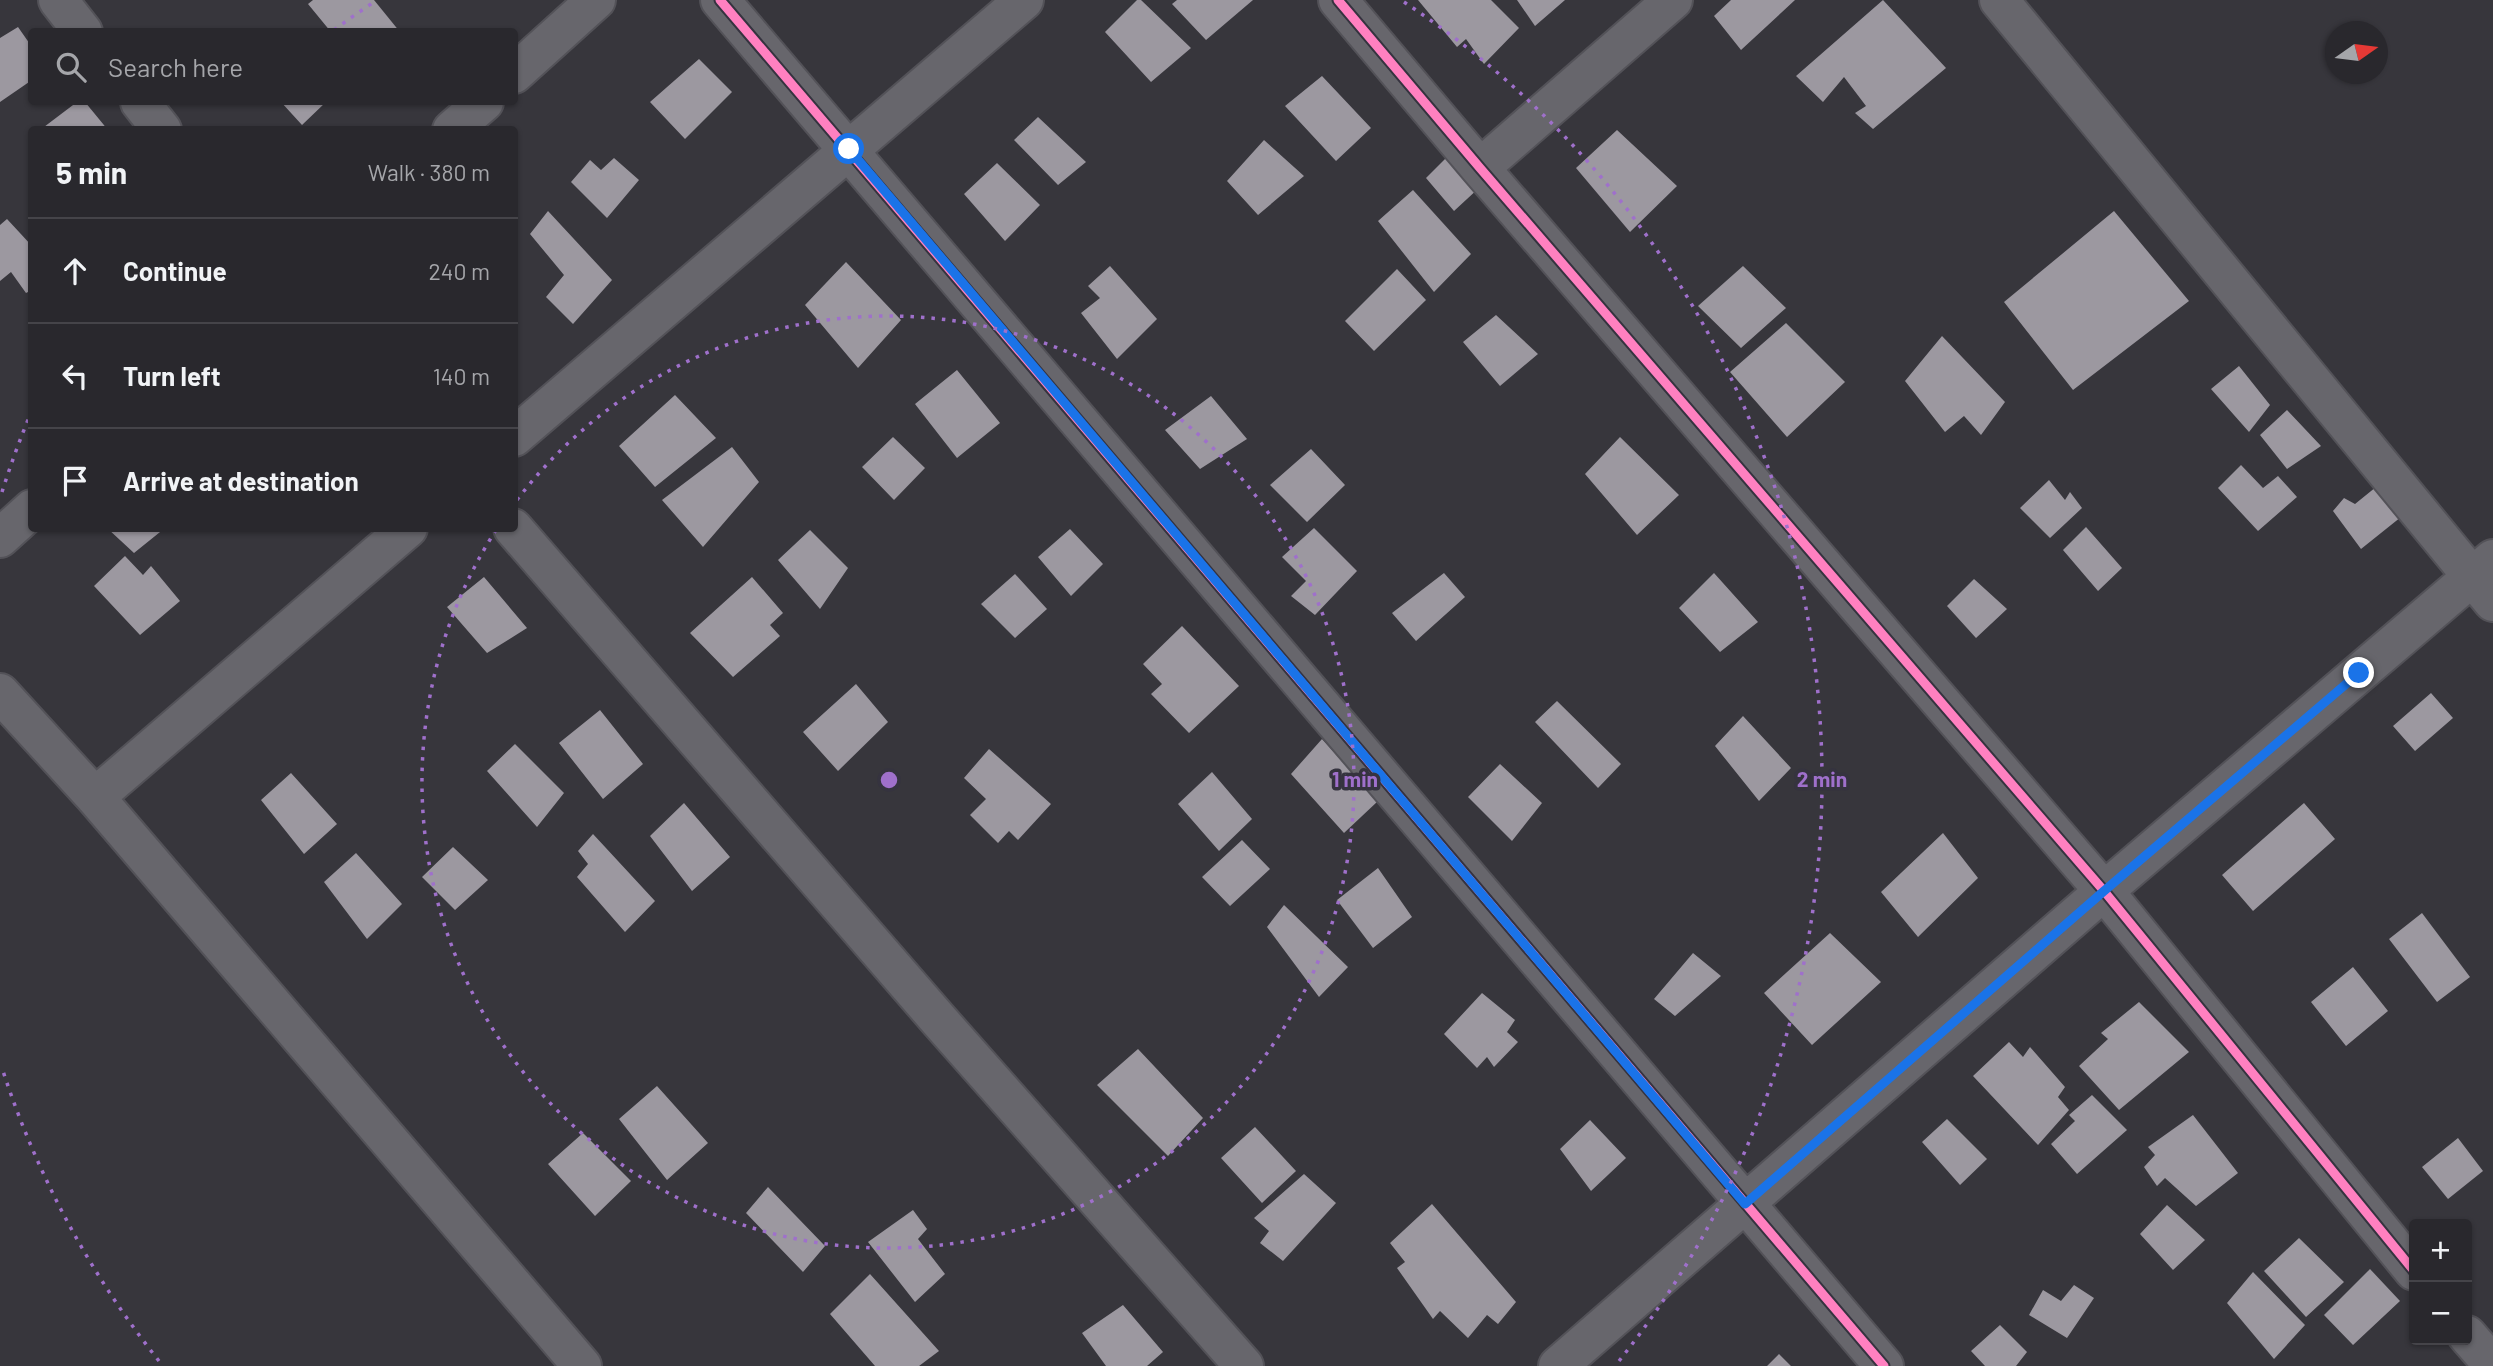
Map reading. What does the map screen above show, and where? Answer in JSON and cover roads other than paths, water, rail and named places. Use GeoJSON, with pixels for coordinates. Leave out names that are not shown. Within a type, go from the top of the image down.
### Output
{"type":"FeatureCollection","features":[{"type":"Feature","properties":{"kind":"street"},"geometry":{"type":"LineString","coordinates":[[58,0],[80,28]]}},
{"type":"Feature","properties":{"kind":"street"},"geometry":{"type":"LineString","coordinates":[[518,70],[596,0]]}},
{"type":"Feature","properties":{"kind":"street"},"geometry":{"type":"LineString","coordinates":[[720,0],[1884,1366]]}},
{"type":"Feature","properties":{"kind":"street"},"geometry":{"type":"LineString","coordinates":[[518,434],[1024,0]]}},
{"type":"Feature","properties":{"kind":"street"},"geometry":{"type":"LineString","coordinates":[[1338,0],[1479,168],[2104,891],[2409,1265]]}},
{"type":"Feature","properties":{"kind":"street"},"geometry":{"type":"LineString","coordinates":[[1479,168],[1673,0]]}},
{"type":"Feature","properties":{"kind":"street"},"geometry":{"type":"LineString","coordinates":[[1558,1366],[2104,891],[2486,579],[1999,0]]}},
{"type":"Feature","properties":{"kind":"street"},"geometry":{"type":"LineString","coordinates":[[142,105],[159,126]]}},
{"type":"Feature","properties":{"kind":"street"},"geometry":{"type":"LineString","coordinates":[[457,126],[481,105]]}},
{"type":"Feature","properties":{"kind":"street"},"geometry":{"type":"LineString","coordinates":[[0,538],[28,513]]}},
{"type":"Feature","properties":{"kind":"street"},"geometry":{"type":"LineString","coordinates":[[95,797],[403,532]]}},
{"type":"Feature","properties":{"kind":"street"},"geometry":{"type":"LineString","coordinates":[[516,532],[928,1007],[1244,1366]]}},
{"type":"Feature","properties":{"kind":"street"},"geometry":{"type":"LineString","coordinates":[[0,693],[95,797],[582,1366]]}},
{"type":"Feature","properties":{"kind":"street"},"geometry":{"type":"LineString","coordinates":[[2472,1341],[2493,1365]]}}]}
